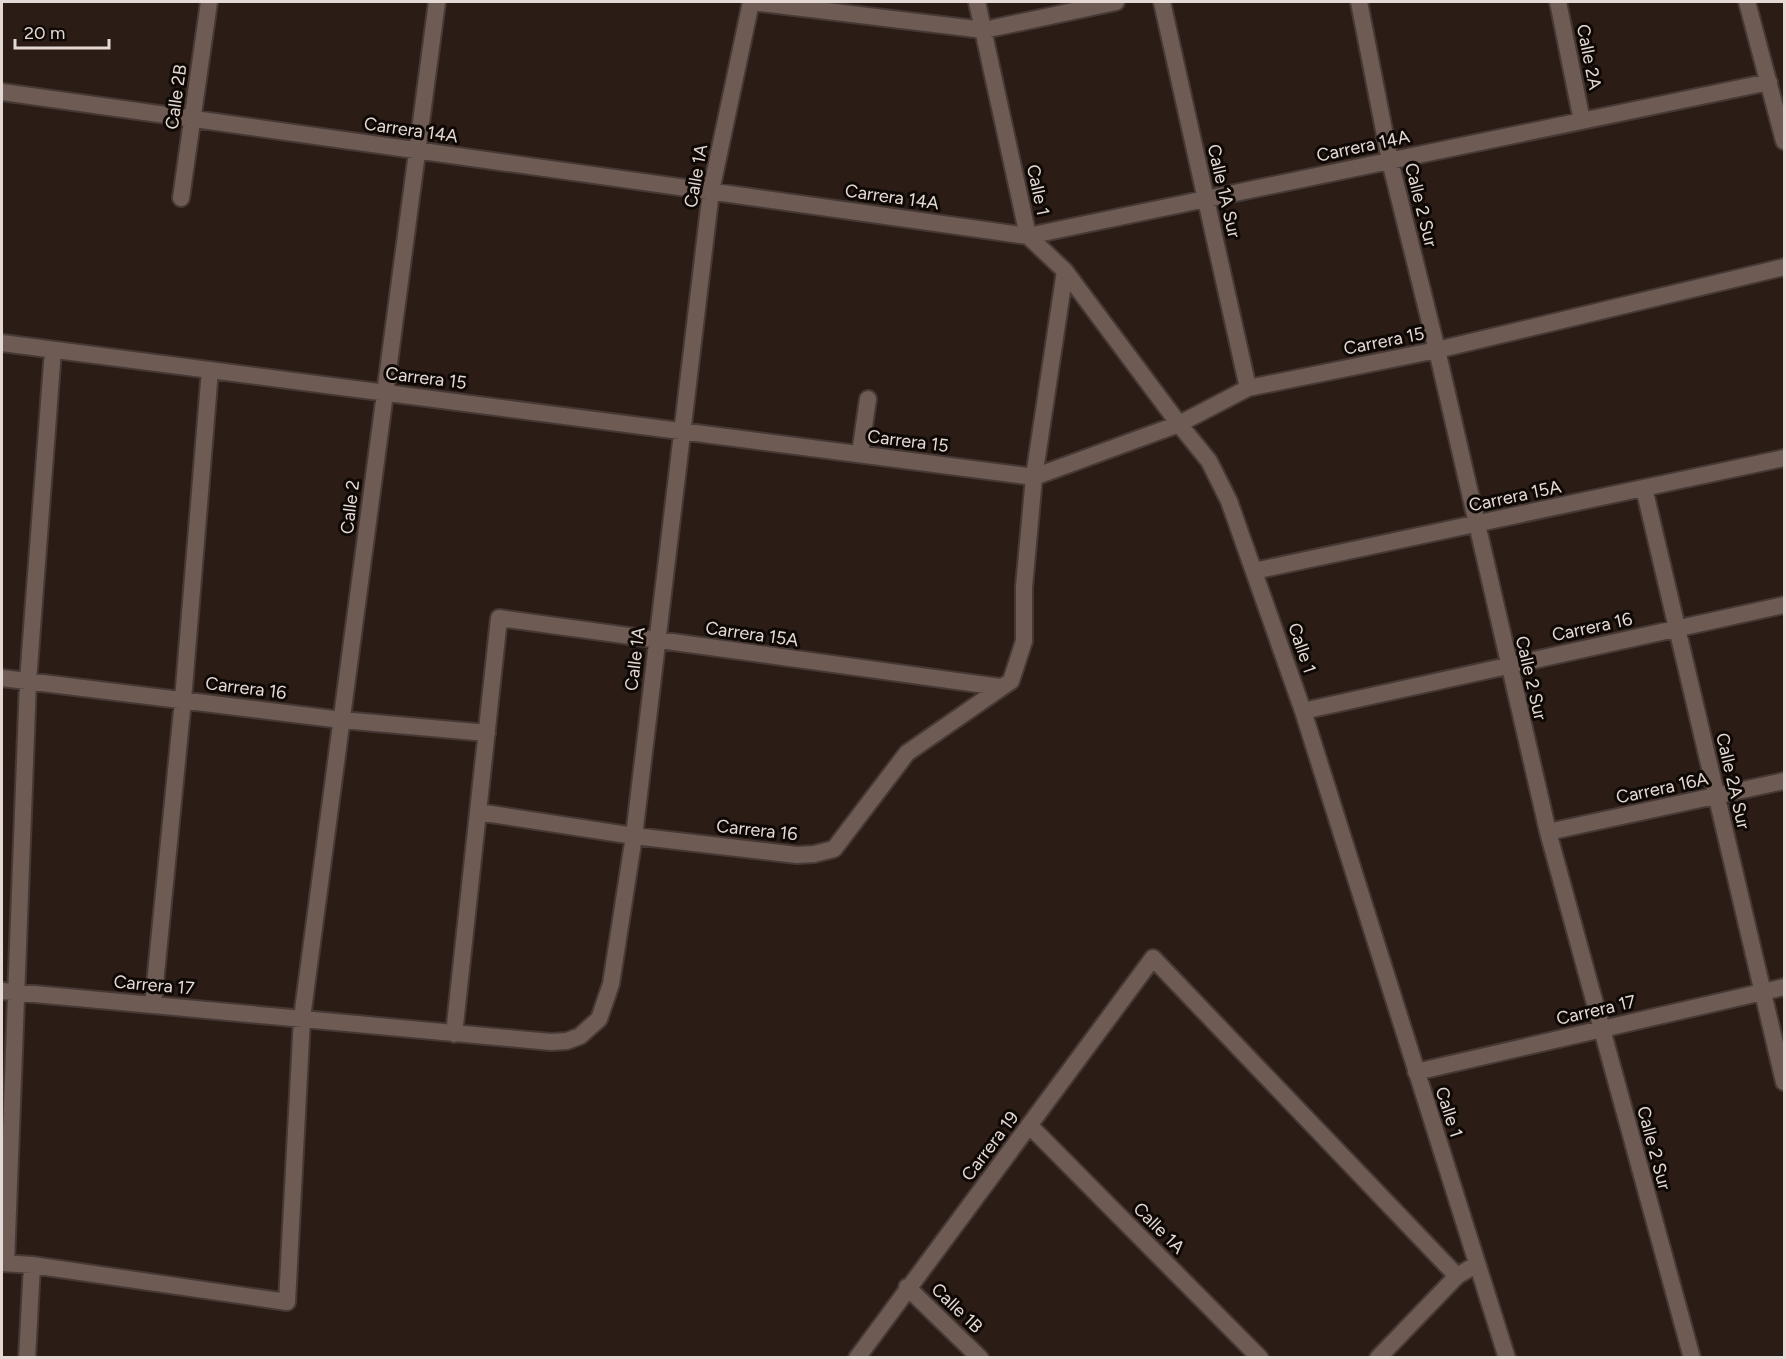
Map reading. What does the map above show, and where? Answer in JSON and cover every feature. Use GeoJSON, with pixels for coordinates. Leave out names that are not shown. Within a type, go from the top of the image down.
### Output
{"type":"FeatureCollection","features":[{"type":"Feature","properties":{"kind":"street","name":"Calle 2B"},"geometry":{"type":"LineString","coordinates":[[181,198],[209,2]]}},
{"type":"Feature","properties":{"kind":"street","name":"Calle 2"},"geometry":{"type":"LineString","coordinates":[[32,1265],[287,1302],[302,1018],[437,2]]}},
{"type":"Feature","properties":{"kind":"street"},"geometry":{"type":"LineString","coordinates":[[752,2],[984,30],[1116,2]]}},
{"type":"Feature","properties":{"kind":"street","name":"Calle 1A"},"geometry":{"type":"LineString","coordinates":[[302,1018],[453,1034],[567,1041],[580,1036],[599,1019],[611,984],[634,836],[711,191],[752,2]]}},
{"type":"Feature","properties":{"kind":"street","name":"Calle 1"},"geometry":{"type":"LineString","coordinates":[[977,2],[1028,236],[1065,270],[1209,461],[1229,501],[1303,711],[1507,1358]]}},
{"type":"Feature","properties":{"kind":"street","name":"Calle 1A Sur"},"geometry":{"type":"LineString","coordinates":[[1162,2],[1248,388]]}},
{"type":"Feature","properties":{"kind":"street","name":"Calle 2 Sur"},"geometry":{"type":"LineString","coordinates":[[1359,2],[1390,160],[1437,350],[1507,665],[1548,832],[1692,1358]]}},
{"type":"Feature","properties":{"kind":"street","name":"Calle 2A"},"geometry":{"type":"LineString","coordinates":[[1558,2],[1582,121]]}},
{"type":"Feature","properties":{"kind":"street"},"geometry":{"type":"LineString","coordinates":[[1747,2],[1785,141]]}},
{"type":"Feature","properties":{"kind":"street","name":"Carrera 14A"},"geometry":{"type":"LineString","coordinates":[[2,92],[1028,236],[1768,82]]}},
{"type":"Feature","properties":{"kind":"street","name":"Carrera 15"},"geometry":{"type":"LineString","coordinates":[[2,343],[1034,477],[1179,424],[1248,388],[1437,350],[1785,267]]}},
{"type":"Feature","properties":{"kind":"street","name":"Carrera 16"},"geometry":{"type":"LineString","coordinates":[[478,812],[634,836],[797,855],[834,849],[907,753],[1011,681],[1024,641],[1024,587],[1034,477],[1065,270]]}},
{"type":"Feature","properties":{"kind":"street"},"geometry":{"type":"LineString","coordinates":[[27,1358],[32,1265],[4,1263],[10,992],[28,681],[53,350]]}},
{"type":"Feature","properties":{"kind":"street"},"geometry":{"type":"LineString","coordinates":[[153,1004],[183,700],[210,370]]}},
{"type":"Feature","properties":{"kind":"street"},"geometry":{"type":"LineString","coordinates":[[860,454],[868,399]]}},
{"type":"Feature","properties":{"kind":"street","name":"Carrera 15A"},"geometry":{"type":"LineString","coordinates":[[1254,571],[1785,458]]}},
{"type":"Feature","properties":{"kind":"street","name":"Calle 2A Sur"},"geometry":{"type":"LineString","coordinates":[[1644,488],[1785,1082]]}},
{"type":"Feature","properties":{"kind":"street","name":"Carrera 16"},"geometry":{"type":"LineString","coordinates":[[1303,711],[1785,605]]}},
{"type":"Feature","properties":{"kind":"street","name":"Carrera 15A"},"geometry":{"type":"LineString","coordinates":[[486,733],[499,618],[1000,687]]}},
{"type":"Feature","properties":{"kind":"street","name":"Carrera 16"},"geometry":{"type":"LineString","coordinates":[[2,678],[342,720],[486,733]]}},
{"type":"Feature","properties":{"kind":"street"},"geometry":{"type":"LineString","coordinates":[[453,1034],[486,733]]}},
{"type":"Feature","properties":{"kind":"street","name":"Carrera 16A"},"geometry":{"type":"LineString","coordinates":[[1548,832],[1785,782]]}},
{"type":"Feature","properties":{"kind":"street","name":"Carrera 19"},"geometry":{"type":"LineString","coordinates":[[857,1358],[907,1287],[1030,1126],[1153,958],[1457,1276]]}},
{"type":"Feature","properties":{"kind":"street","name":"Carrera 17"},"geometry":{"type":"LineString","coordinates":[[1416,1072],[1785,987]]}},
{"type":"Feature","properties":{"kind":"street","name":"Carrera 17"},"geometry":{"type":"LineString","coordinates":[[10,992],[302,1018]]}},
{"type":"Feature","properties":{"kind":"street","name":"Calle 1A"},"geometry":{"type":"LineString","coordinates":[[1030,1126],[1260,1358]]}},
{"type":"Feature","properties":{"kind":"street"},"geometry":{"type":"LineString","coordinates":[[1378,1358],[1457,1276],[1477,1264]]}},
{"type":"Feature","properties":{"kind":"street","name":"Calle 1B"},"geometry":{"type":"LineString","coordinates":[[907,1287],[980,1358]]}}]}
